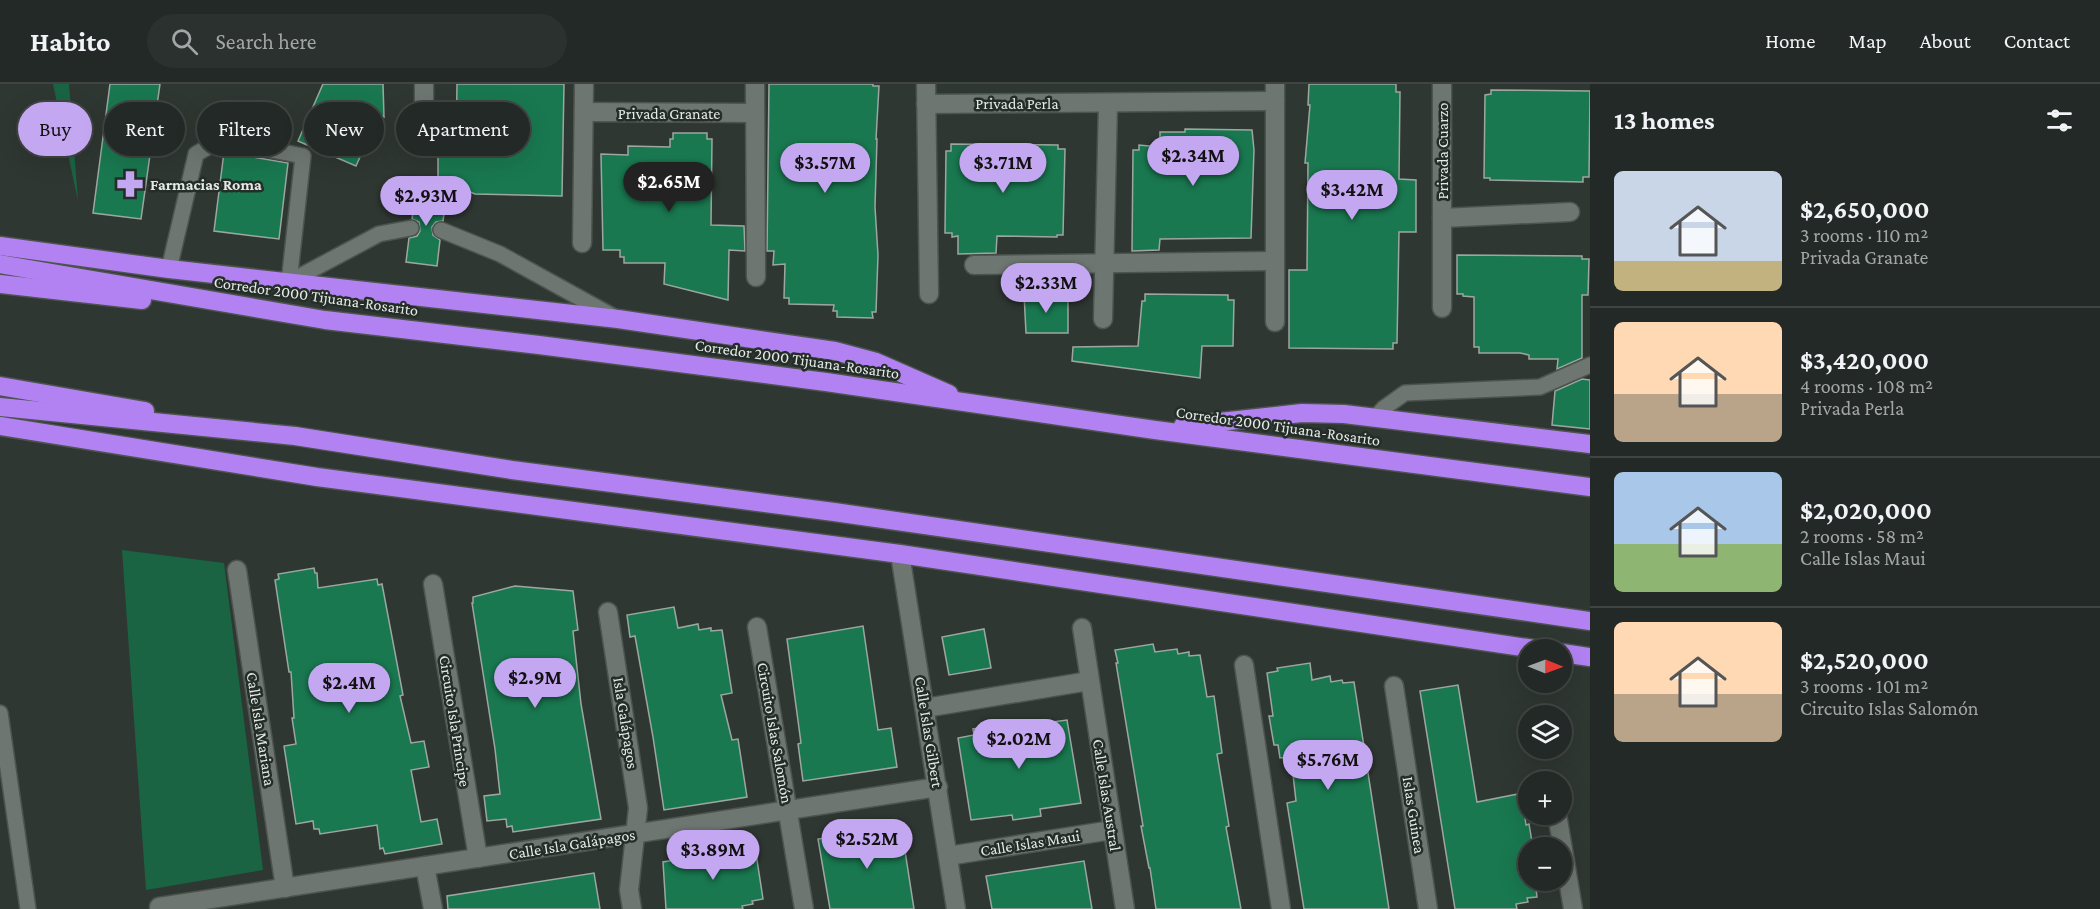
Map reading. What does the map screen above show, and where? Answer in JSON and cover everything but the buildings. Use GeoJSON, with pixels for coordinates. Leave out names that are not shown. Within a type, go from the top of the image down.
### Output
{"type":"FeatureCollection","features":[{"type":"Feature","properties":{"kind":"highway"},"geometry":{"type":"LineString","coordinates":[[0,246],[170,269],[618,319],[835,351],[876,362],[970,403]]}},
{"type":"Feature","properties":{"kind":"highway","name":"Corredor 2000 Tijuana-Rosarito"},"geometry":{"type":"LineString","coordinates":[[0,264],[325,320],[539,345],[1590,487]]}},
{"type":"Feature","properties":{"kind":"highway"},"geometry":{"type":"LineString","coordinates":[[0,284],[325,320]]}},
{"type":"Feature","properties":{"kind":"highway"},"geometry":{"type":"LineString","coordinates":[[0,386],[512,470],[834,512],[1590,621]]}},
{"type":"Feature","properties":{"kind":"highway"},"geometry":{"type":"LineString","coordinates":[[0,407],[295,436]]}},
{"type":"Feature","properties":{"kind":"highway"},"geometry":{"type":"LineString","coordinates":[[1155,430],[1302,413],[1344,414],[1590,444]]}},
{"type":"Feature","properties":{"kind":"highway"},"geometry":{"type":"LineString","coordinates":[[0,426],[318,477],[900,554],[1518,647]]}},
{"type":"Feature","properties":{"kind":"highway"},"geometry":{"type":"LineString","coordinates":[[1572,654],[1590,657]]}},
{"type":"Feature","properties":{"kind":"street"},"geometry":{"type":"LineString","coordinates":[[424,84],[424,102]]}},
{"type":"Feature","properties":{"kind":"street"},"geometry":{"type":"LineString","coordinates":[[582,243],[584,84]]}},
{"type":"Feature","properties":{"kind":"street"},"geometry":{"type":"LineString","coordinates":[[754,84],[756,277]]}},
{"type":"Feature","properties":{"kind":"street"},"geometry":{"type":"LineString","coordinates":[[926,84],[928,294]]}},
{"type":"Feature","properties":{"kind":"street","name":"Privada Cuarzo"},"geometry":{"type":"LineString","coordinates":[[1442,84],[1442,308]]}},
{"type":"Feature","properties":{"kind":"street","name":"Privada Perla"},"geometry":{"type":"LineString","coordinates":[[926,104],[1108,102],[1275,93],[1275,322]]}},
{"type":"Feature","properties":{"kind":"street"},"geometry":{"type":"LineString","coordinates":[[1103,319],[1108,102]]}},
{"type":"Feature","properties":{"kind":"street","name":"Privada Granate"},"geometry":{"type":"LineString","coordinates":[[584,112],[755,113]]}},
{"type":"Feature","properties":{"kind":"street","name":"Privada Cuarzo"},"geometry":{"type":"LineString","coordinates":[[1443,218],[1570,212]]}},
{"type":"Feature","properties":{"kind":"street"},"geometry":{"type":"LineString","coordinates":[[974,265],[1274,261]]}},
{"type":"Feature","properties":{"kind":"street","name":"Calle Islas Gilbert"},"geometry":{"type":"LineString","coordinates":[[900,554],[956,909]]}},
{"type":"Feature","properties":{"kind":"street","name":"Calle Isla Mariana"},"geometry":{"type":"LineString","coordinates":[[237,570],[285,888]]}},
{"type":"Feature","properties":{"kind":"street","name":"Circuito Isla Principe"},"geometry":{"type":"LineString","coordinates":[[433,584],[478,858]]}},
{"type":"Feature","properties":{"kind":"street","name":"Isla Galápagos"},"geometry":{"type":"LineString","coordinates":[[608,612],[638,808],[629,890],[632,909]]}},
{"type":"Feature","properties":{"kind":"street","name":"Circuito Islas Salomón"},"geometry":{"type":"LineString","coordinates":[[757,627],[804,909]]}},
{"type":"Feature","properties":{"kind":"street","name":"Calle Islas Austral"},"geometry":{"type":"LineString","coordinates":[[1082,628],[1125,909]]}},
{"type":"Feature","properties":{"kind":"street"},"geometry":{"type":"LineString","coordinates":[[1244,665],[1281,909]]}},
{"type":"Feature","properties":{"kind":"street"},"geometry":{"type":"LineString","coordinates":[[925,708],[1089,681]]}},
{"type":"Feature","properties":{"kind":"street","name":"Islas Guinea"},"geometry":{"type":"LineString","coordinates":[[1394,686],[1428,909]]}},
{"type":"Feature","properties":{"kind":"street","name":"Calle Isla Galápagos"},"geometry":{"type":"LineString","coordinates":[[159,907],[242,902],[285,888],[938,787]]}},
{"type":"Feature","properties":{"kind":"street"},"geometry":{"type":"LineString","coordinates":[[1559,825],[1573,909]]}},
{"type":"Feature","properties":{"kind":"street","name":"Calle Islas Maui"},"geometry":{"type":"LineString","coordinates":[[948,856],[1112,830]]}},
{"type":"Feature","properties":{"kind":"street"},"geometry":{"type":"LineString","coordinates":[[425,866],[432,909]]}},
{"type":"Feature","properties":{"kind":"lane"},"geometry":{"type":"LineString","coordinates":[[170,269],[196,154],[220,140],[303,156],[290,282]]}},
{"type":"Feature","properties":{"kind":"lane"},"geometry":{"type":"LineString","coordinates":[[290,282],[379,234],[411,228]]}},
{"type":"Feature","properties":{"kind":"lane"},"geometry":{"type":"LineString","coordinates":[[441,230],[500,254],[618,319]]}},
{"type":"Feature","properties":{"kind":"lane"},"geometry":{"type":"LineString","coordinates":[[1375,418],[1384,408],[1405,393],[1539,387],[1590,365]]}},
{"type":"Feature","properties":{"kind":"lane"},"geometry":{"type":"LineString","coordinates":[[0,714],[28,909]]}},
{"type":"Feature","properties":{"kind":"green space"},"geometry":{"type":"Polygon","coordinates":[[[53,84],[69,84],[70,102],[57,102],[53,84]]]}},
{"type":"Feature","properties":{"kind":"green space"},"geometry":{"type":"Polygon","coordinates":[[[68,156],[75,156],[78,201],[68,156]]]}},
{"type":"Feature","properties":{"kind":"green space"},"geometry":{"type":"Polygon","coordinates":[[[122,550],[224,563],[263,870],[146,890],[122,550]]]}},
{"type":"Feature","properties":{"kind":"place","name":"Farmacias Roma"},"geometry":{"type":"Point","coordinates":[130,184]}}]}
